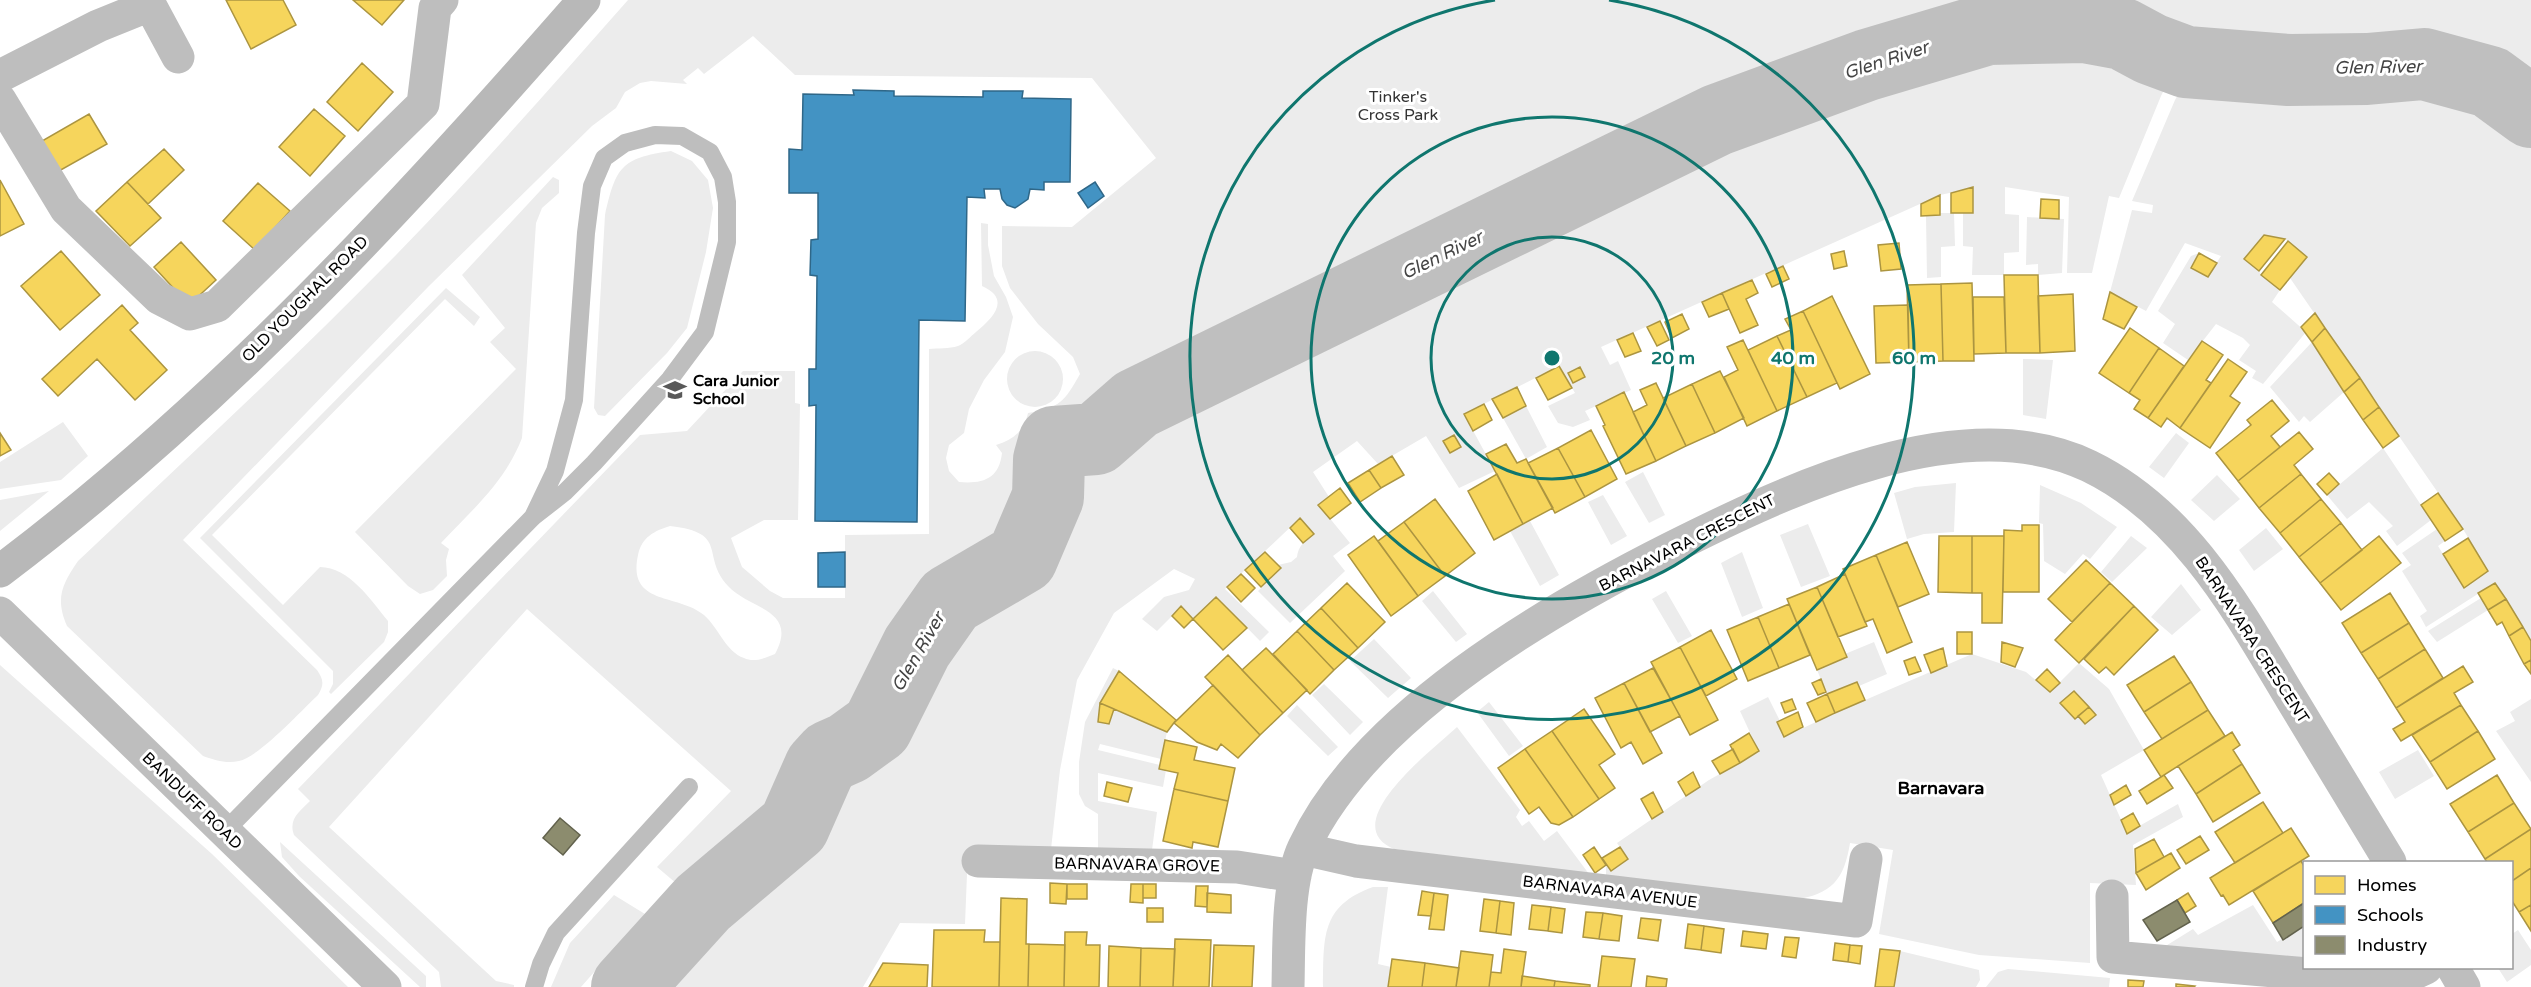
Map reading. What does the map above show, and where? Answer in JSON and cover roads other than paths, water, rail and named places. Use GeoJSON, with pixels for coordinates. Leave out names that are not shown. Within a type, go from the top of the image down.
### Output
{"type":"FeatureCollection","features":[{"type":"Feature","properties":{"kind":"main road","name":"OLD YOUGHAL ROAD"},"geometry":{"type":"LineString","coordinates":[[0,571],[62,523],[171,429],[299,309],[414,191],[584,0]]}},
{"type":"Feature","properties":{"kind":"street"},"geometry":{"type":"LineString","coordinates":[[0,100],[66,209],[159,298],[190,314],[217,306],[423,104],[435,8],[442,0]]}},
{"type":"Feature","properties":{"kind":"street"},"geometry":{"type":"LineString","coordinates":[[0,76],[98,26],[150,5],[178,57]]}},
{"type":"Feature","properties":{"kind":"street","name":"BARNAVARA CRESCENT"},"geometry":{"type":"LineString","coordinates":[[1288,987],[1299,862],[1326,808],[1357,768],[1398,725],[1462,674],[1535,623],[1648,560],[1746,510],[1840,472],[1899,457],[1954,448],[2004,446],[2057,453],[2090,467],[2127,488],[2165,517],[2209,570],[2252,634],[2389,861]]}},
{"type":"Feature","properties":{"kind":"street","name":"BANDUFF ROAD"},"geometry":{"type":"LineString","coordinates":[[0,613],[385,987]]}},
{"type":"Feature","properties":{"kind":"street","name":"BARNAVARA AVENUE"},"geometry":{"type":"LineString","coordinates":[[1299,862],[1356,861],[1856,921],[1866,859]]}},
{"type":"Feature","properties":{"kind":"street","name":"BARNAVARA GROVE"},"geometry":{"type":"LineString","coordinates":[[978,861],[1237,867],[1299,862]]}},
{"type":"Feature","properties":{"kind":"street"},"geometry":{"type":"LineString","coordinates":[[2112,896],[2113,957],[2378,980],[2415,973],[2424,969]]}},
{"type":"Feature","properties":{"kind":"street"},"geometry":{"type":"LineString","coordinates":[[2454,969],[2464,987]]}},
{"type":"Feature","properties":{"kind":"lane"},"geometry":{"type":"LineString","coordinates":[[224,832],[533,518],[565,492],[594,463],[670,379],[705,332],[727,242],[727,202],[723,177],[710,152],[682,136],[655,135],[625,143],[604,158],[592,186],[586,233],[574,400],[555,471],[533,518]]}},
{"type":"Feature","properties":{"kind":"lane"},"geometry":{"type":"LineString","coordinates":[[534,987],[541,964],[556,933],[689,787]]}},
{"type":"Feature","properties":{"kind":"waterway","name":"Glen River"},"geometry":{"type":"LineString","coordinates":[[627,987],[703,903],[794,826],[820,767],[830,756],[848,748],[877,727],[917,647],[950,600],[1022,558],[1048,497],[1049,460],[1054,442],[1096,439],[1136,404],[1717,120],[1867,65],[1988,29],[2085,27],[2123,34],[2151,49],[2186,62],[2289,70],[2367,69],[2424,64],[2490,82],[2531,112]]}},
{"type":"Feature","properties":{"kind":"place","name":"Cara Junior School"},"geometry":{"type":"Point","coordinates":[675,390]}},
{"type":"Feature","properties":{"kind":"district","name":"Barnavara"},"geometry":{"type":"Point","coordinates":[1941,788]}},
{"type":"Feature","properties":{"kind":"park label","name":"Tinker's Cross Park"},"geometry":{"type":"Point","coordinates":[1398,106]}}]}
